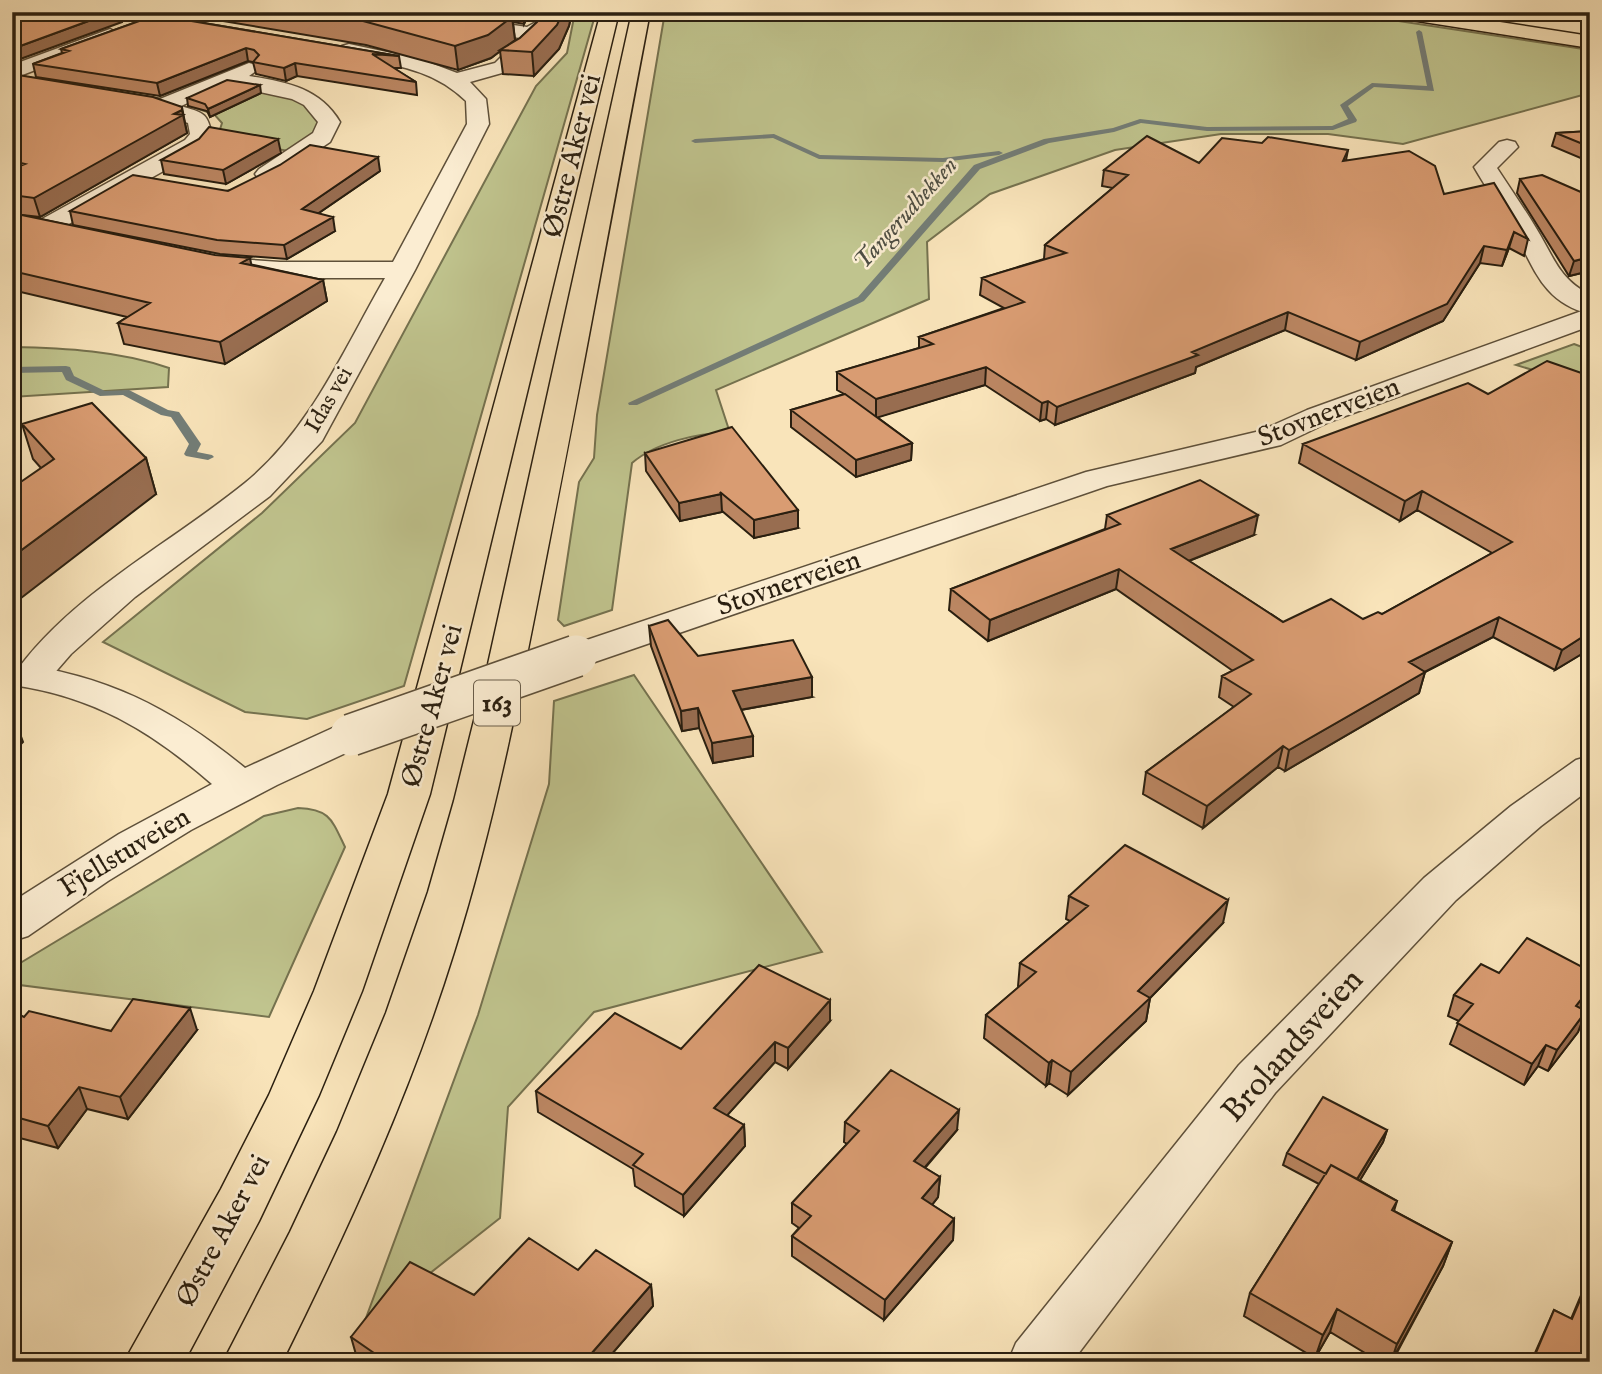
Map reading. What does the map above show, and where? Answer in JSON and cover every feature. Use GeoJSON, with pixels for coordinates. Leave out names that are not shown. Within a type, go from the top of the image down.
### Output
{"type":"FeatureCollection","features":[{"type":"Feature","properties":{"kind":"highway","name":"Østre Aker vei"},"geometry":{"type":"LineString","coordinates":[[153,1362],[233,1218],[294,1095],[338,991],[410,794],[610,12]]}},
{"type":"Feature","properties":{"kind":"highway","name":"Østre Aker vei"},"geometry":{"type":"LineString","coordinates":[[252,1362],[320,1225],[373,1106],[417,992],[451,892],[513,634],[641,12]]}},
{"type":"Feature","properties":{"kind":"highway"},"geometry":{"type":"LineString","coordinates":[[1398,12],[1590,42]]}},
{"type":"Feature","properties":{"kind":"highway"},"geometry":{"type":"LineString","coordinates":[[1472,12],[1590,30]]}},
{"type":"Feature","properties":{"kind":"street"},"geometry":{"type":"LineString","coordinates":[[116,12],[223,30]]}},
{"type":"Feature","properties":{"kind":"street"},"geometry":{"type":"LineString","coordinates":[[383,12],[534,34]]}},
{"type":"Feature","properties":{"kind":"street"},"geometry":{"type":"LineString","coordinates":[[323,46],[413,63],[456,80],[502,67],[534,34],[540,12]]}},
{"type":"Feature","properties":{"kind":"street"},"geometry":{"type":"LineString","coordinates":[[12,72],[155,19]]}},
{"type":"Feature","properties":{"kind":"street"},"geometry":{"type":"LineString","coordinates":[[162,106],[262,64]]}},
{"type":"Feature","properties":{"kind":"street"},"geometry":{"type":"LineString","coordinates":[[226,79],[282,90],[311,100],[326,113],[329,122],[322,137],[292,159],[251,183]]}},
{"type":"Feature","properties":{"kind":"street","name":"Idas vei"},"geometry":{"type":"LineString","coordinates":[[22,675],[122,589],[258,489],[311,434],[402,270],[478,124],[476,99],[456,80]]}},
{"type":"Feature","properties":{"kind":"street"},"geometry":{"type":"LineString","coordinates":[[12,82],[162,106],[188,113],[198,119],[201,135],[193,145],[136,179],[32,227],[83,237]]}},
{"type":"Feature","properties":{"kind":"street"},"geometry":{"type":"LineString","coordinates":[[1507,147],[1485,167],[1524,228],[1546,274],[1567,294],[1590,306]]}},
{"type":"Feature","properties":{"kind":"street"},"geometry":{"type":"LineString","coordinates":[[136,179],[163,183]]}},
{"type":"Feature","properties":{"kind":"street"},"geometry":{"type":"LineString","coordinates":[[193,260],[281,270],[402,270]]}},
{"type":"Feature","properties":{"kind":"street","name":"Stovnerveien"},"geometry":{"type":"LineString","coordinates":[[241,786],[351,735],[576,656],[1097,479],[1270,438],[1318,416],[1590,316]]}},
{"type":"Feature","properties":{"kind":"street"},"geometry":{"type":"LineString","coordinates":[[22,675],[88,689],[123,702],[193,745],[241,786]]}},
{"type":"Feature","properties":{"kind":"street","name":"Brolandsveien"},"geometry":{"type":"LineString","coordinates":[[1037,1362],[1256,1079],[1440,889],[1526,816],[1590,769]]}},
{"type":"Feature","properties":{"kind":"street","name":"Fjellstuveien"},"geometry":{"type":"LineString","coordinates":[[12,925],[134,844],[241,786]]}},
{"type":"Feature","properties":{"kind":"green space"},"geometry":{"type":"Polygon","coordinates":[[[575,12],[596,12],[404,686],[307,719],[245,712],[103,642],[262,513],[355,423],[536,86],[567,53],[575,12]]]}},
{"type":"Feature","properties":{"kind":"green space"},"geometry":{"type":"Polygon","coordinates":[[[665,12],[1339,12],[1590,50],[1590,93],[1403,144],[1328,134],[1221,134],[1115,150],[990,194],[927,242],[929,299],[716,390],[730,433],[705,434],[678,440],[653,450],[632,463],[612,610],[564,626],[558,620],[579,482],[594,458],[597,415],[665,12]]]}},
{"type":"Feature","properties":{"kind":"green space"},"geometry":{"type":"Polygon","coordinates":[[[237,85],[305,101],[321,124],[316,136],[295,152],[217,139],[222,123],[214,114],[189,106],[237,85]]]}},
{"type":"Feature","properties":{"kind":"green space"},"geometry":{"type":"Polygon","coordinates":[[[1574,344],[1590,350],[1590,387],[1516,365],[1574,344]]]}},
{"type":"Feature","properties":{"kind":"green space"},"geometry":{"type":"Polygon","coordinates":[[[12,347],[92,352],[150,362],[169,368],[168,387],[12,397],[12,347]]]}},
{"type":"Feature","properties":{"kind":"green space"},"geometry":{"type":"Polygon","coordinates":[[[634,675],[822,952],[594,1012],[508,1107],[500,1218],[363,1326],[478,1015],[549,784],[554,701],[634,675]]]}},
{"type":"Feature","properties":{"kind":"green space"},"geometry":{"type":"Polygon","coordinates":[[[298,808],[317,811],[329,818],[345,847],[269,1017],[12,984],[12,968],[264,816],[298,808]]]}},
{"type":"Feature","properties":{"kind":"building"},"geometry":{"type":"Polygon","coordinates":[[[12,12],[113,12],[12,49],[12,12]]]}},
{"type":"Feature","properties":{"kind":"building"},"geometry":{"type":"Polygon","coordinates":[[[304,12],[480,12],[512,17],[488,35],[455,46],[363,21],[304,12]]]}},
{"type":"Feature","properties":{"kind":"building"},"geometry":{"type":"Polygon","coordinates":[[[544,12],[563,12],[557,25],[532,52],[500,50],[520,38],[544,12]]]}},
{"type":"Feature","properties":{"kind":"building"},"geometry":{"type":"Polygon","coordinates":[[[156,15],[399,56],[372,54],[416,82],[295,63],[284,68],[253,62],[259,55],[246,48],[157,83],[33,64],[69,51],[61,49],[156,15]]]}},
{"type":"Feature","properties":{"kind":"building"},"geometry":{"type":"Polygon","coordinates":[[[12,74],[153,97],[182,107],[182,110],[174,114],[183,115],[34,198],[12,195],[12,169],[25,164],[12,161],[12,74]]]}},
{"type":"Feature","properties":{"kind":"building"},"geometry":{"type":"Polygon","coordinates":[[[227,80],[260,85],[208,109],[205,104],[187,98],[227,80]]]}},
{"type":"Feature","properties":{"kind":"building"},"geometry":{"type":"Polygon","coordinates":[[[209,127],[278,139],[223,170],[161,160],[199,139],[209,127]]]}},
{"type":"Feature","properties":{"kind":"building"},"geometry":{"type":"Polygon","coordinates":[[[1590,131],[1590,147],[1556,133],[1590,131]]]}},
{"type":"Feature","properties":{"kind":"building"},"geometry":{"type":"Polygon","coordinates":[[[1147,136],[1199,163],[1222,138],[1262,143],[1268,137],[1348,150],[1343,161],[1409,151],[1435,166],[1444,194],[1494,183],[1528,239],[1514,232],[1507,250],[1484,246],[1447,304],[1360,342],[1288,312],[1192,352],[1198,355],[1057,407],[1048,401],[1042,403],[986,367],[876,399],[837,372],[933,344],[919,337],[1024,302],[982,278],[1066,253],[1045,245],[1128,175],[1104,170],[1147,136]]]}},
{"type":"Feature","properties":{"kind":"building"},"geometry":{"type":"Polygon","coordinates":[[[310,145],[378,157],[302,209],[333,217],[284,245],[217,240],[70,211],[133,175],[228,191],[280,165],[310,145]]]}},
{"type":"Feature","properties":{"kind":"building"},"geometry":{"type":"Polygon","coordinates":[[[1542,175],[1590,196],[1590,257],[1574,261],[1520,179],[1542,175]]]}},
{"type":"Feature","properties":{"kind":"building"},"geometry":{"type":"Polygon","coordinates":[[[12,213],[215,255],[250,258],[241,263],[323,280],[220,342],[118,323],[150,303],[12,271],[12,213]]]}},
{"type":"Feature","properties":{"kind":"building"},"geometry":{"type":"Polygon","coordinates":[[[1547,361],[1590,376],[1590,632],[1562,650],[1499,617],[1409,662],[1425,672],[1289,750],[1283,746],[1207,806],[1146,772],[1251,694],[1222,676],[1253,660],[1119,569],[990,620],[951,589],[1120,524],[1107,515],[1200,480],[1258,515],[1171,549],[1283,622],[1331,599],[1363,619],[1378,612],[1382,614],[1512,542],[1422,491],[1405,501],[1303,444],[1468,383],[1488,394],[1547,361]]]}},
{"type":"Feature","properties":{"kind":"building"},"geometry":{"type":"Polygon","coordinates":[[[845,394],[912,443],[856,460],[791,410],[845,394]]]}},
{"type":"Feature","properties":{"kind":"building"},"geometry":{"type":"Polygon","coordinates":[[[92,403],[146,458],[12,557],[12,488],[54,459],[22,424],[92,403]]]}},
{"type":"Feature","properties":{"kind":"building"},"geometry":{"type":"Polygon","coordinates":[[[732,427],[798,510],[754,520],[720,492],[721,494],[679,503],[645,453],[732,427]]]}},
{"type":"Feature","properties":{"kind":"building"},"geometry":{"type":"Polygon","coordinates":[[[668,620],[698,656],[793,640],[812,677],[733,691],[753,736],[712,743],[698,708],[681,711],[649,626],[668,620]]]}},
{"type":"Feature","properties":{"kind":"building"},"geometry":{"type":"Polygon","coordinates":[[[1125,845],[1228,900],[1138,991],[1150,998],[1071,1072],[1052,1060],[1049,1063],[986,1015],[1036,972],[1020,963],[1088,906],[1069,896],[1125,845]]]}},
{"type":"Feature","properties":{"kind":"building"},"geometry":{"type":"Polygon","coordinates":[[[1527,938],[1590,971],[1590,988],[1576,1006],[1586,1011],[1557,1050],[1546,1045],[1532,1064],[1457,1023],[1473,1004],[1454,995],[1481,964],[1499,973],[1527,938]]]}},
{"type":"Feature","properties":{"kind":"building"},"geometry":{"type":"Polygon","coordinates":[[[759,965],[830,1000],[788,1048],[775,1042],[714,1108],[744,1125],[683,1195],[633,1165],[643,1154],[536,1091],[615,1013],[681,1049],[759,965]]]}},
{"type":"Feature","properties":{"kind":"building"},"geometry":{"type":"Polygon","coordinates":[[[133,999],[190,1008],[120,1097],[79,1087],[48,1126],[12,1116],[12,1023],[20,1015],[24,1017],[29,1011],[111,1031],[133,999]]]}},
{"type":"Feature","properties":{"kind":"building"},"geometry":{"type":"Polygon","coordinates":[[[891,1070],[959,1110],[914,1161],[940,1177],[922,1198],[954,1219],[885,1300],[792,1236],[811,1216],[792,1203],[859,1131],[845,1122],[891,1070]]]}},
{"type":"Feature","properties":{"kind":"building"},"geometry":{"type":"Polygon","coordinates":[[[1323,1097],[1387,1130],[1357,1179],[1331,1165],[1326,1174],[1287,1153],[1323,1097]]]}},
{"type":"Feature","properties":{"kind":"building"},"geometry":{"type":"Polygon","coordinates":[[[1331,1165],[1397,1201],[1392,1210],[1452,1242],[1397,1344],[1337,1309],[1323,1335],[1250,1293],[1331,1165]]]}},
{"type":"Feature","properties":{"kind":"building"},"geometry":{"type":"Polygon","coordinates":[[[529,1238],[578,1270],[596,1250],[651,1285],[584,1362],[387,1362],[351,1337],[410,1262],[474,1295],[529,1238]]]}},
{"type":"Feature","properties":{"kind":"building"},"geometry":{"type":"Polygon","coordinates":[[[1590,1277],[1590,1362],[1532,1362],[1554,1310],[1572,1319],[1590,1277]]]}},
{"type":"Feature","properties":{"kind":"waterway","name":"Tangerudbekken"},"geometry":{"type":"LineString","coordinates":[[633,403],[861,299],[977,167],[1047,141],[1114,130],[1140,121],[1207,129],[1333,128],[1353,120],[1344,105],[1372,85],[1431,89],[1419,32]]}},
{"type":"Feature","properties":{"kind":"waterway"},"geometry":{"type":"LineString","coordinates":[[695,141],[774,136],[819,157],[943,160],[999,153]]}},
{"type":"Feature","properties":{"kind":"waterway","name":"Tangerudbekken"},"geometry":{"type":"LineString","coordinates":[[12,370],[66,369],[70,378],[104,394],[125,392],[165,413],[175,414],[195,444],[190,454],[208,457]]}}]}
